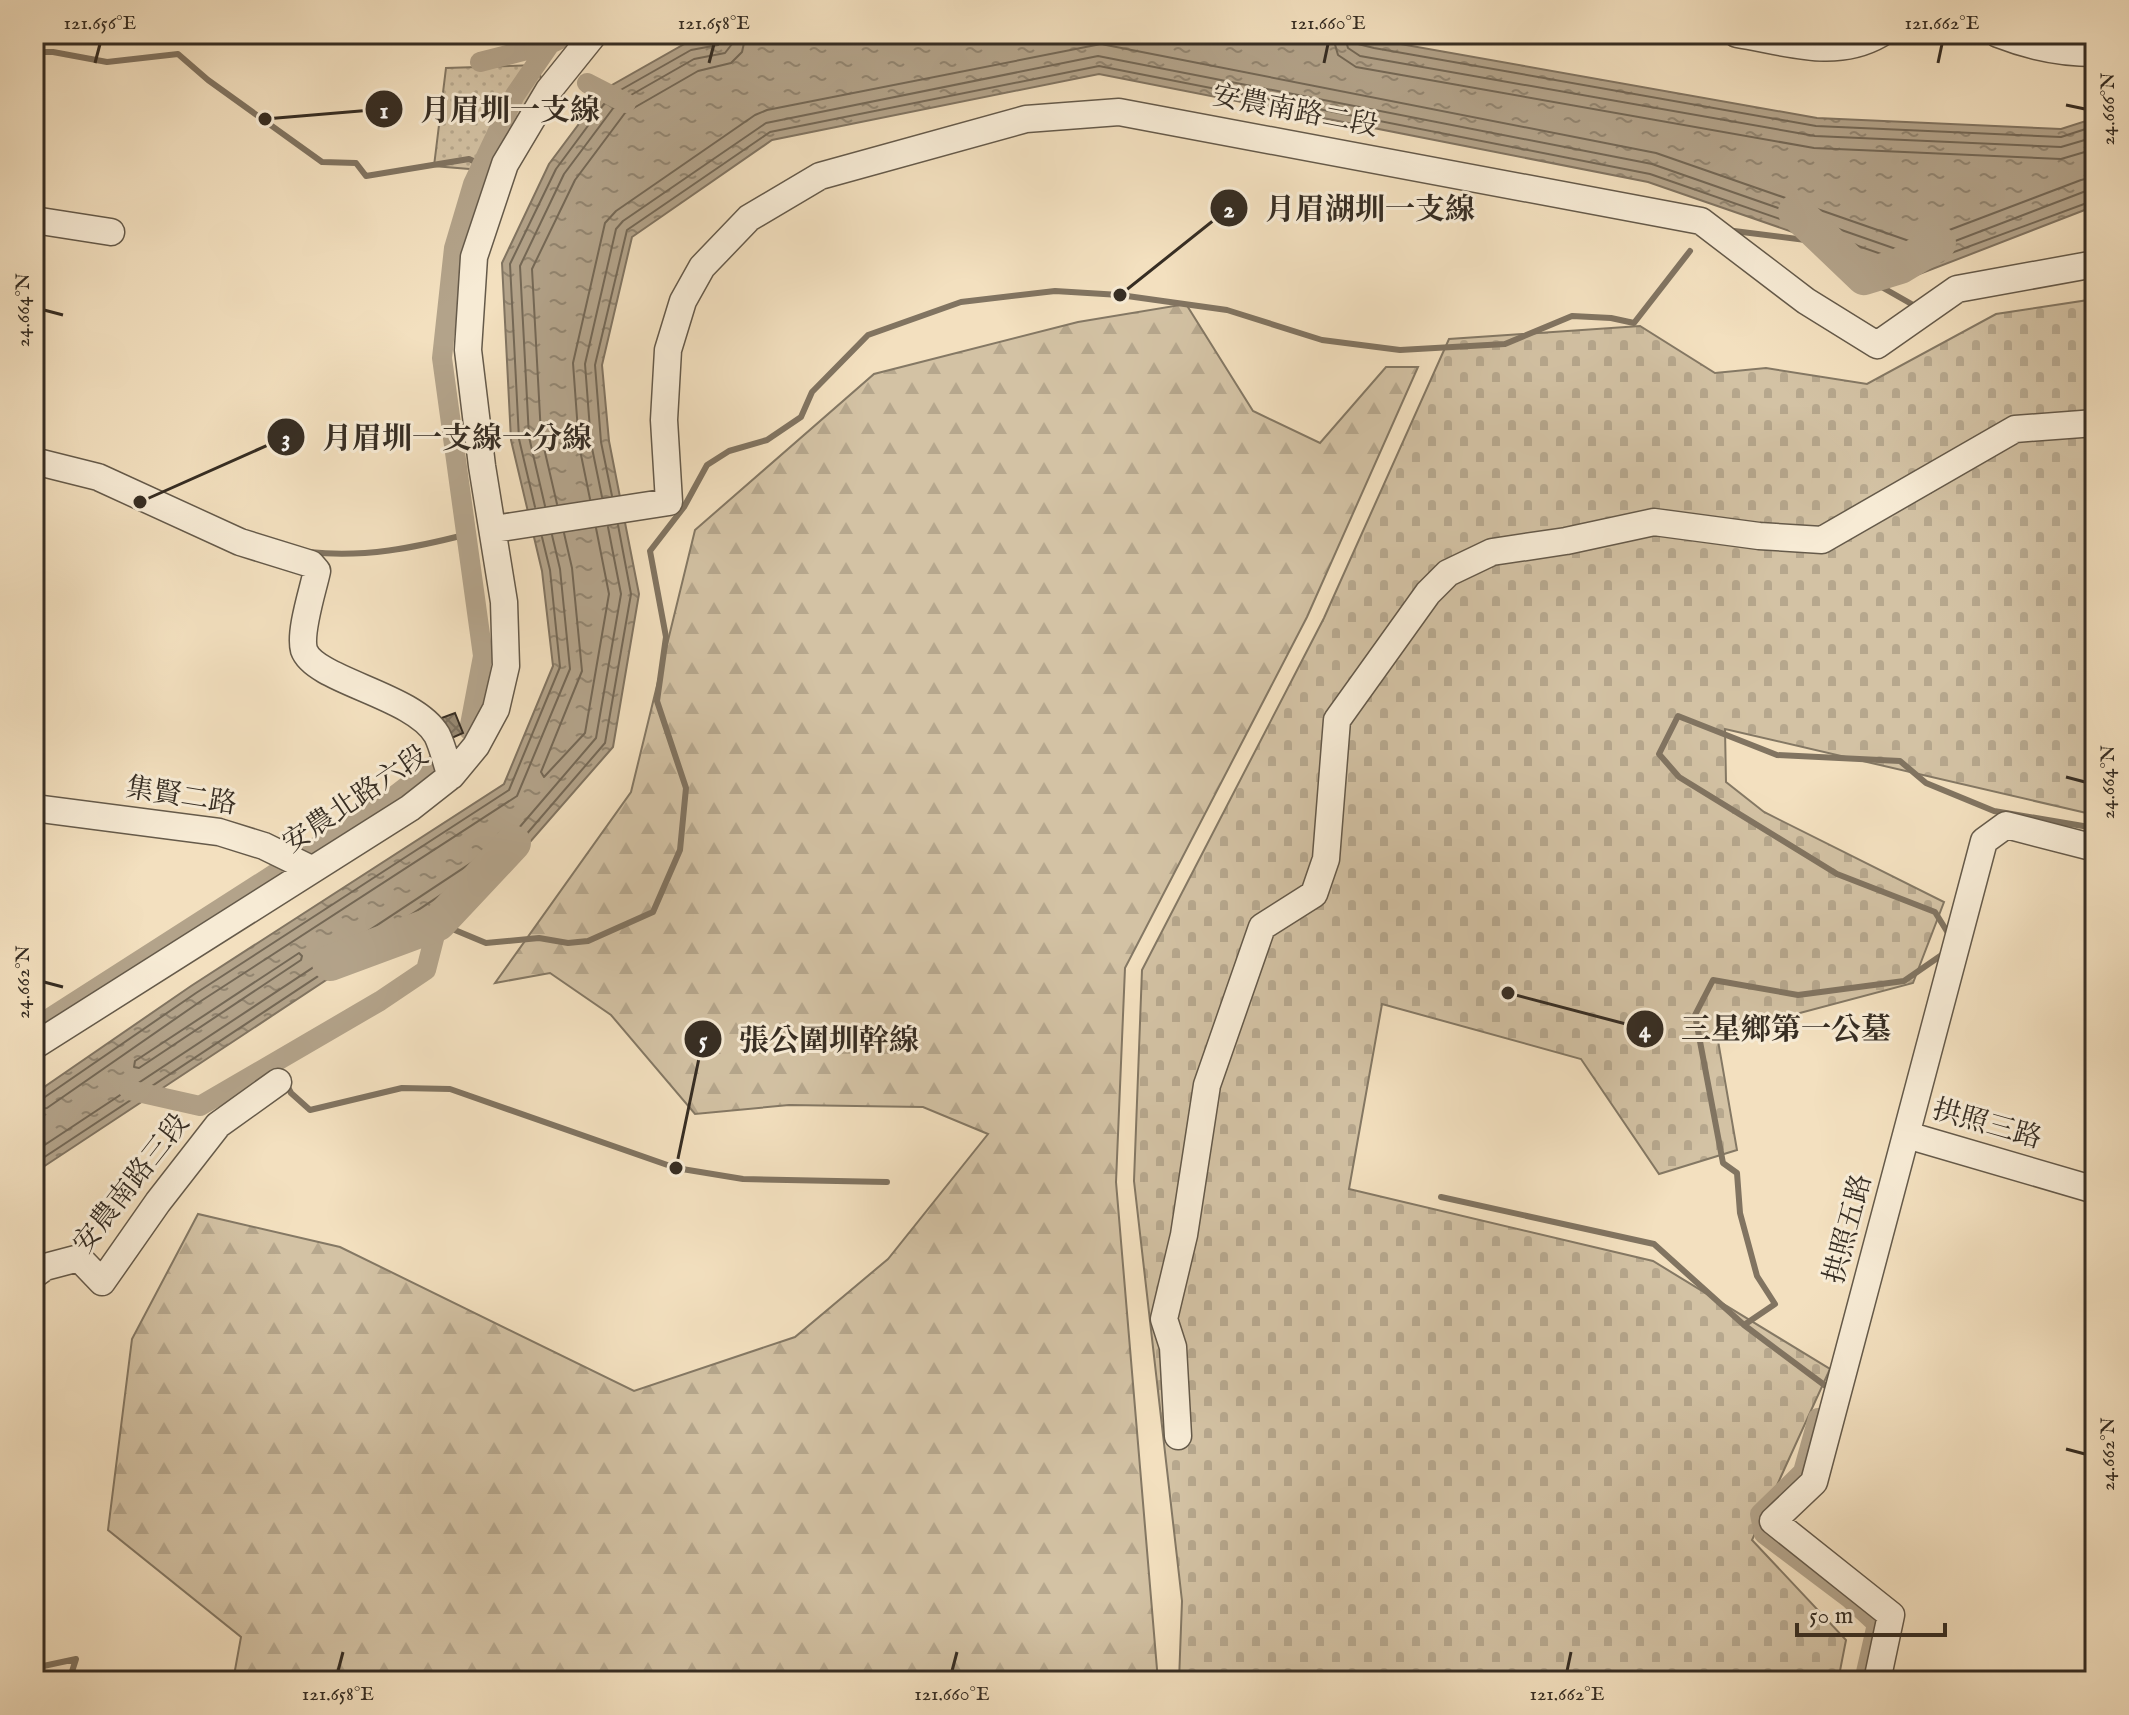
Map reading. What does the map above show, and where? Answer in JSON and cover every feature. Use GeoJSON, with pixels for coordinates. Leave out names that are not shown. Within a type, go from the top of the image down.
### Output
{"type":"FeatureCollection","features":[{"type":"Feature","properties":{"kind":"lane","name":"安農北路六段"},"geometry":{"type":"LineString","coordinates":[[34,1046],[410,808],[451,776],[476,746],[496,709],[506,666],[504,602],[482,466],[468,350],[474,257],[505,164],[549,90],[594,34]]}},
{"type":"Feature","properties":{"kind":"lane"},"geometry":{"type":"LineString","coordinates":[[1737,34],[1834,49],[1859,45],[1880,34]]}},
{"type":"Feature","properties":{"kind":"lane"},"geometry":{"type":"LineString","coordinates":[[1998,34],[2032,48],[2095,53]]}},
{"type":"Feature","properties":{"kind":"lane","name":"安農南路二段"},"geometry":{"type":"LineString","coordinates":[[494,529],[669,502],[664,420],[668,350],[683,301],[702,267],[749,218],[820,176],[1026,119],[1119,112],[1701,221],[1806,301],[1877,345],[1957,289],[2095,264]]}},
{"type":"Feature","properties":{"kind":"lane"},"geometry":{"type":"LineString","coordinates":[[34,220],[111,232]]}},
{"type":"Feature","properties":{"kind":"lane"},"geometry":{"type":"LineString","coordinates":[[1178,1436],[1173,1347],[1164,1319],[1184,1235],[1207,1085],[1262,927],[1314,894],[1326,859],[1337,720],[1428,593],[1448,573],[1492,552],[1566,541],[1654,522],[1759,536],[1822,540],[2015,429],[2095,423]]}},
{"type":"Feature","properties":{"kind":"lane"},"geometry":{"type":"LineString","coordinates":[[34,461],[98,477],[240,542],[311,564],[317,571],[303,648],[310,660],[348,682],[390,698],[419,718],[436,734],[451,776]]}},
{"type":"Feature","properties":{"kind":"lane","name":"集賢二路"},"geometry":{"type":"LineString","coordinates":[[34,808],[219,832],[264,846],[311,869]]}},
{"type":"Feature","properties":{"kind":"lane","name":"拱照五路"},"geometry":{"type":"LineString","coordinates":[[1877,1681],[1891,1615],[1773,1521],[1814,1482],[1984,841],[2006,825],[2095,848]]}},
{"type":"Feature","properties":{"kind":"lane","name":"安農南路三段"},"geometry":{"type":"LineString","coordinates":[[34,1275],[45,1267],[79,1258],[102,1282],[158,1202],[218,1125],[278,1082]]}},
{"type":"Feature","properties":{"kind":"lane","name":"拱照三路"},"geometry":{"type":"LineString","coordinates":[[1907,1135],[2095,1190]]}},
{"type":"Feature","properties":{"kind":"green space"},"geometry":{"type":"Polygon","coordinates":[[[538,65],[542,84],[493,171],[434,166],[446,68],[538,65]]]}},
{"type":"Feature","properties":{"kind":"green space"},"geometry":{"type":"Polygon","coordinates":[[[2095,299],[2095,815],[1725,729],[1726,782],[1764,812],[1944,902],[1913,983],[1717,1035],[1737,1150],[1659,1174],[1581,1059],[1382,1004],[1349,1189],[1653,1261],[1830,1369],[1752,1540],[1846,1640],[1838,1681],[1179,1681],[1182,1601],[1134,1181],[1142,970],[1324,618],[1449,339],[1640,326],[1715,373],[1766,368],[1867,384],[1996,314],[2095,299]]]}},
{"type":"Feature","properties":{"kind":"green space"},"geometry":{"type":"Polygon","coordinates":[[[1186,304],[1253,411],[1320,443],[1386,367],[1418,367],[1307,617],[1125,968],[1116,1182],[1158,1681],[233,1681],[241,1637],[108,1530],[132,1339],[198,1214],[340,1247],[634,1391],[795,1337],[888,1259],[988,1134],[923,1107],[789,1105],[695,1114],[611,1015],[550,973],[495,983],[631,792],[695,530],[874,374],[1078,322],[1186,304]]]}},
{"type":"Feature","properties":{"kind":"water"},"geometry":{"type":"Polygon","coordinates":[[[742,34],[1344,34],[1817,118],[2061,129],[2095,118],[2095,206],[1917,275],[1648,182],[1099,74],[772,140],[632,237],[602,365],[609,441],[639,594],[613,747],[523,850],[34,1173],[34,1094],[191,986],[504,784],[553,666],[542,571],[511,440],[502,263],[549,164],[605,89],[688,42],[742,34]]]}},
{"type":"Feature","properties":{"kind":"building"},"geometry":{"type":"Polygon","coordinates":[[[455,713],[463,733],[445,741],[436,720],[455,713]]]}},
{"type":"Feature","properties":{"kind":"waterway"},"geometry":{"type":"LineString","coordinates":[[469,730],[483,656],[442,358],[454,248],[473,184],[515,95],[550,44],[571,34]]}},
{"type":"Feature","properties":{"kind":"waterway"},"geometry":{"type":"LineString","coordinates":[[480,62],[550,44]]}},
{"type":"Feature","properties":{"kind":"waterway"},"geometry":{"type":"LineString","coordinates":[[34,52],[53,52],[107,62],[178,54],[208,80],[322,162],[356,163],[366,176],[469,159],[482,165]]}},
{"type":"Feature","properties":{"kind":"waterway"},"geometry":{"type":"LineString","coordinates":[[587,83],[626,103]]}},
{"type":"Feature","properties":{"kind":"waterway"},"geometry":{"type":"LineString","coordinates":[[1796,212],[1864,277],[1900,266],[1938,243]]}},
{"type":"Feature","properties":{"kind":"waterway"},"geometry":{"type":"LineString","coordinates":[[1734,231],[1829,243]]}},
{"type":"Feature","properties":{"kind":"waterway"},"geometry":{"type":"LineString","coordinates":[[438,923],[486,943],[539,938],[568,943],[588,941],[653,912],[680,850],[686,788],[657,701],[666,637],[650,551],[684,507],[707,465],[729,451],[767,440],[801,417],[812,392],[868,335],[961,302],[1055,291],[1120,295],[1227,310],[1322,340],[1400,350],[1505,344],[1572,316],[1634,323],[1690,251]]}},
{"type":"Feature","properties":{"kind":"waterway"},"geometry":{"type":"LineString","coordinates":[[1864,277],[1915,306]]}},
{"type":"Feature","properties":{"kind":"waterway"},"geometry":{"type":"LineString","coordinates":[[309,552],[349,554],[389,550],[468,534]]}},
{"type":"Feature","properties":{"kind":"waterway"},"geometry":{"type":"LineString","coordinates":[[1948,933],[1935,912],[1837,874],[1679,777],[1659,754],[1678,716],[1777,755],[1900,761],[1926,783],[1994,811],[2095,828]]}},
{"type":"Feature","properties":{"kind":"waterway"},"geometry":{"type":"LineString","coordinates":[[310,851],[389,800],[437,763]]}},
{"type":"Feature","properties":{"kind":"waterway"},"geometry":{"type":"LineString","coordinates":[[330,963],[438,923],[513,843]]}},
{"type":"Feature","properties":{"kind":"waterway"},"geometry":{"type":"LineString","coordinates":[[34,1028],[279,871]]}},
{"type":"Feature","properties":{"kind":"waterway"},"geometry":{"type":"LineString","coordinates":[[129,1090],[200,1106],[380,1001],[426,970],[438,923]]}},
{"type":"Feature","properties":{"kind":"waterway"},"geometry":{"type":"LineString","coordinates":[[1827,1387],[1744,1325],[1775,1304],[1757,1276],[1740,1213],[1737,1173],[1723,1163],[1695,1015],[1713,980],[1798,995],[1904,981],[1946,952]]}},
{"type":"Feature","properties":{"kind":"waterway"},"geometry":{"type":"LineString","coordinates":[[275,1062],[291,1093],[310,1110],[402,1088],[450,1089],[676,1168],[743,1179],[887,1182]]}},
{"type":"Feature","properties":{"kind":"waterway"},"geometry":{"type":"LineString","coordinates":[[1441,1197],[1654,1244],[1744,1325]]}},
{"type":"Feature","properties":{"kind":"waterway"},"geometry":{"type":"LineString","coordinates":[[1818,1418],[1803,1472],[1760,1514],[1764,1534],[1849,1598],[1877,1624],[1864,1681]]}},
{"type":"Feature","properties":{"kind":"waterway"},"geometry":{"type":"LineString","coordinates":[[34,1668],[76,1659],[69,1681]]}},
{"type":"Feature","properties":{"kind":"place","name":"月眉圳一支線"},"geometry":{"type":"Point","coordinates":[265,119]}},
{"type":"Feature","properties":{"kind":"place","name":"月眉湖圳一支線"},"geometry":{"type":"Point","coordinates":[1120,295]}},
{"type":"Feature","properties":{"kind":"place","name":"月眉圳一支線一分線"},"geometry":{"type":"Point","coordinates":[140,502]}},
{"type":"Feature","properties":{"kind":"place","name":"三星鄉第一公墓"},"geometry":{"type":"Point","coordinates":[1508,993]}},
{"type":"Feature","properties":{"kind":"place","name":"張公圍圳幹線"},"geometry":{"type":"Point","coordinates":[676,1168]}}]}
